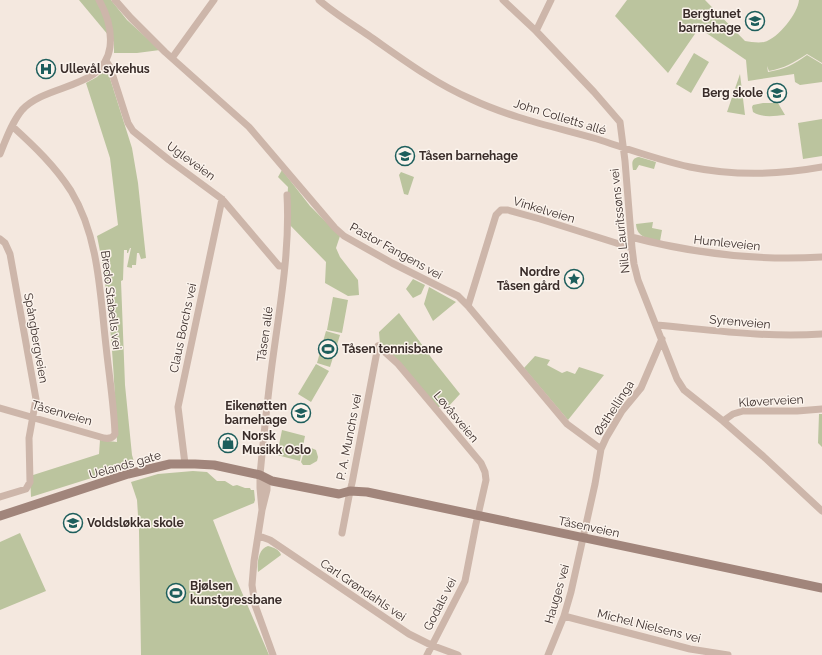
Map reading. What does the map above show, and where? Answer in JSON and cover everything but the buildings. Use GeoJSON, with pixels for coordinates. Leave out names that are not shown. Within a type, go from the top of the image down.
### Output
{"type":"FeatureCollection","features":[{"type":"Feature","properties":{"kind":"street"},"geometry":{"type":"LineString","coordinates":[[0,154],[12,126],[23,110],[37,100],[94,75],[106,61],[110,48],[110,33],[107,17],[99,0]]}},
{"type":"Feature","properties":{"kind":"street","name":"Pastor Fangens vei"},"geometry":{"type":"LineString","coordinates":[[115,0],[131,18],[172,58],[249,127],[335,228],[344,236],[392,263],[436,287],[458,296],[567,424],[601,449]]}},
{"type":"Feature","properties":{"kind":"street"},"geometry":{"type":"LineString","coordinates":[[172,58],[214,0]]}},
{"type":"Feature","properties":{"kind":"street","name":"John Colletts allé"},"geometry":{"type":"LineString","coordinates":[[319,0],[429,78],[471,100],[503,112],[680,165],[722,172],[748,174],[792,172],[822,166]]}},
{"type":"Feature","properties":{"kind":"street","name":"Nils Lauritssøns vei"},"geometry":{"type":"LineString","coordinates":[[503,0],[536,31],[619,119],[622,128],[632,248],[638,280],[677,379],[684,390],[763,456],[822,512]]}},
{"type":"Feature","properties":{"kind":"street"},"geometry":{"type":"LineString","coordinates":[[536,31],[551,0]]}},
{"type":"Feature","properties":{"kind":"street","name":"Ugleveien"},"geometry":{"type":"LineString","coordinates":[[106,61],[110,67],[128,123],[133,131],[222,199],[279,266],[284,266]]}},
{"type":"Feature","properties":{"kind":"street","name":"Bredo Stabells vei"},"geometry":{"type":"LineString","coordinates":[[12,126],[39,150],[58,172],[71,192],[82,214],[90,236],[98,274],[115,432]]}},
{"type":"Feature","properties":{"kind":"street","name":"Tåsen allé"},"geometry":{"type":"LineString","coordinates":[[260,475],[270,378],[287,242],[287,195]]}},
{"type":"Feature","properties":{"kind":"street","name":"Claus Borchs vei"},"geometry":{"type":"LineString","coordinates":[[185,464],[178,407],[222,199]]}},
{"type":"Feature","properties":{"kind":"street","name":"Vinkelveien"},"geometry":{"type":"LineString","coordinates":[[468,306],[496,215],[501,210],[508,210],[632,248]]}},
{"type":"Feature","properties":{"kind":"street","name":"Humleveien"},"geometry":{"type":"LineString","coordinates":[[631,237],[699,253],[726,256],[791,259],[822,257]]}},
{"type":"Feature","properties":{"kind":"street","name":"Spångbergveien"},"geometry":{"type":"LineString","coordinates":[[0,239],[5,243],[10,254],[36,399],[29,438],[30,482],[26,489],[0,498]]}},
{"type":"Feature","properties":{"kind":"street","name":"Syrenveien"},"geometry":{"type":"LineString","coordinates":[[656,325],[769,336],[822,334]]}},
{"type":"Feature","properties":{"kind":"street","name":"Østhellinga"},"geometry":{"type":"LineString","coordinates":[[582,537],[595,484],[601,449],[622,411],[641,388],[662,339]]}},
{"type":"Feature","properties":{"kind":"street","name":"P. A. Munchs vei"},"geometry":{"type":"LineString","coordinates":[[342,533],[378,346]]}},
{"type":"Feature","properties":{"kind":"street","name":"Løvåsveien"},"geometry":{"type":"LineString","coordinates":[[378,346],[398,364],[481,464],[485,472],[486,480],[478,515]]}},
{"type":"Feature","properties":{"kind":"street","name":"Tåsenveien"},"geometry":{"type":"LineString","coordinates":[[0,408],[104,438],[113,437],[115,432]]}},
{"type":"Feature","properties":{"kind":"street","name":"Kløverveien"},"geometry":{"type":"LineString","coordinates":[[723,422],[733,414],[742,411],[797,411],[822,408]]}},
{"type":"Feature","properties":{"kind":"street","name":"Uelands gate"},"geometry":{"type":"LineString","coordinates":[[0,516],[144,470],[161,466],[185,464],[214,465],[260,475]]}},
{"type":"Feature","properties":{"kind":"street","name":"Tåsenveien"},"geometry":{"type":"LineString","coordinates":[[260,475],[274,474],[350,491],[367,492],[822,588]]}},
{"type":"Feature","properties":{"kind":"street"},"geometry":{"type":"LineString","coordinates":[[260,475],[267,485],[267,490],[262,510],[252,572],[255,605],[273,655]]}},
{"type":"Feature","properties":{"kind":"street","name":"Godals vei"},"geometry":{"type":"LineString","coordinates":[[427,655],[465,581],[478,515]]}},
{"type":"Feature","properties":{"kind":"street","name":"Carl Grøndahls vei"},"geometry":{"type":"LineString","coordinates":[[259,536],[270,540],[409,634],[431,645],[458,655]]}},
{"type":"Feature","properties":{"kind":"street","name":"Hauges vei"},"geometry":{"type":"LineString","coordinates":[[548,655],[564,616],[571,592],[582,537]]}},
{"type":"Feature","properties":{"kind":"street","name":"Michel Nielsens vei"},"geometry":{"type":"LineString","coordinates":[[564,616],[690,649],[728,655]]}},
{"type":"Feature","properties":{"kind":"green space"},"geometry":{"type":"Polygon","coordinates":[[[79,0],[111,0],[127,20],[160,50],[137,53],[114,53],[114,42],[79,0]]]}},
{"type":"Feature","properties":{"kind":"green space"},"geometry":{"type":"Polygon","coordinates":[[[627,0],[705,0],[745,41],[764,42],[775,36],[786,25],[795,12],[799,0],[822,0],[822,63],[807,54],[784,67],[769,71],[767,66],[768,72],[784,68],[793,64],[807,55],[822,64],[822,82],[800,85],[795,82],[794,74],[748,81],[746,60],[699,28],[668,73],[615,16],[627,0]]]}},
{"type":"Feature","properties":{"kind":"green space"},"geometry":{"type":"Polygon","coordinates":[[[694,53],[709,62],[691,93],[676,84],[694,53]]]}},
{"type":"Feature","properties":{"kind":"green space"},"geometry":{"type":"Polygon","coordinates":[[[104,70],[108,72],[132,148],[138,183],[146,258],[141,259],[139,253],[137,253],[136,265],[132,265],[132,268],[127,267],[131,248],[128,253],[127,250],[124,250],[123,280],[121,281],[125,385],[132,455],[135,465],[31,497],[30,476],[99,454],[100,440],[117,442],[109,313],[97,236],[118,225],[110,158],[86,83],[97,77],[104,70]]]}},
{"type":"Feature","properties":{"kind":"green space"},"geometry":{"type":"Polygon","coordinates":[[[740,74],[745,115],[727,112],[740,74]]]}},
{"type":"Feature","properties":{"kind":"green space"},"geometry":{"type":"Polygon","coordinates":[[[778,103],[785,115],[764,116],[753,112],[753,105],[778,103]]]}},
{"type":"Feature","properties":{"kind":"green space"},"geometry":{"type":"Polygon","coordinates":[[[822,119],[822,156],[803,159],[798,123],[822,119]]]}},
{"type":"Feature","properties":{"kind":"green space"},"geometry":{"type":"Polygon","coordinates":[[[639,157],[656,162],[654,169],[639,165],[636,170],[633,170],[633,160],[639,157]]]}},
{"type":"Feature","properties":{"kind":"green space"},"geometry":{"type":"Polygon","coordinates":[[[282,170],[310,206],[340,236],[336,248],[340,257],[358,280],[359,295],[348,296],[325,283],[326,262],[286,221],[288,187],[278,177],[282,170]]]}},
{"type":"Feature","properties":{"kind":"green space"},"geometry":{"type":"Polygon","coordinates":[[[401,172],[414,177],[408,195],[404,194],[399,175],[401,172]]]}},
{"type":"Feature","properties":{"kind":"green space"},"geometry":{"type":"Polygon","coordinates":[[[653,222],[652,228],[662,230],[660,241],[644,237],[638,232],[636,224],[653,222]]]}},
{"type":"Feature","properties":{"kind":"green space"},"geometry":{"type":"Polygon","coordinates":[[[413,279],[425,285],[421,294],[413,298],[406,289],[413,279]]]}},
{"type":"Feature","properties":{"kind":"green space"},"geometry":{"type":"Polygon","coordinates":[[[429,287],[456,302],[433,321],[424,304],[429,287]]]}},
{"type":"Feature","properties":{"kind":"green space"},"geometry":{"type":"Polygon","coordinates":[[[333,297],[348,300],[342,333],[327,330],[333,297]]]}},
{"type":"Feature","properties":{"kind":"green space"},"geometry":{"type":"Polygon","coordinates":[[[399,313],[460,394],[448,407],[443,403],[438,408],[380,344],[379,332],[399,313]]]}},
{"type":"Feature","properties":{"kind":"green space","name":"Tåsen tennisbane"},"geometry":{"type":"Polygon","coordinates":[[[326,331],[340,335],[330,367],[317,363],[326,331]]]}},
{"type":"Feature","properties":{"kind":"green space"},"geometry":{"type":"Polygon","coordinates":[[[535,356],[550,360],[547,365],[562,373],[567,371],[575,374],[579,367],[604,375],[568,420],[524,368],[535,356]]]}},
{"type":"Feature","properties":{"kind":"green space"},"geometry":{"type":"Polygon","coordinates":[[[316,364],[329,371],[311,402],[298,394],[316,364]]]}},
{"type":"Feature","properties":{"kind":"green space"},"geometry":{"type":"Polygon","coordinates":[[[819,414],[822,414],[822,447],[818,443],[819,414]]]}},
{"type":"Feature","properties":{"kind":"green space"},"geometry":{"type":"Polygon","coordinates":[[[282,430],[305,436],[300,461],[277,455],[282,430]]]}},
{"type":"Feature","properties":{"kind":"green space"},"geometry":{"type":"Polygon","coordinates":[[[309,447],[316,450],[318,457],[317,461],[310,465],[303,465],[301,462],[305,448],[309,447]]]}},
{"type":"Feature","properties":{"kind":"green space"},"geometry":{"type":"Polygon","coordinates":[[[193,471],[207,472],[217,481],[225,481],[233,486],[237,485],[254,490],[254,503],[213,520],[234,574],[269,655],[141,655],[139,531],[137,500],[131,482],[158,474],[193,471]]]}},
{"type":"Feature","properties":{"kind":"green space"},"geometry":{"type":"Polygon","coordinates":[[[20,533],[46,591],[0,610],[0,542],[20,533]]]}},
{"type":"Feature","properties":{"kind":"green space"},"geometry":{"type":"Polygon","coordinates":[[[268,546],[278,550],[281,555],[258,572],[260,553],[268,546]]]}},
{"type":"Feature","properties":{"kind":"place","name":"Bergtunet barnehage"},"geometry":{"type":"Point","coordinates":[755,21]}},
{"type":"Feature","properties":{"kind":"place","name":"Ullevål sykehus"},"geometry":{"type":"Point","coordinates":[46,69]}},
{"type":"Feature","properties":{"kind":"place","name":"Berg skole"},"geometry":{"type":"Point","coordinates":[777,93]}},
{"type":"Feature","properties":{"kind":"place","name":"Tåsen barnehage"},"geometry":{"type":"Point","coordinates":[405,156]}},
{"type":"Feature","properties":{"kind":"place","name":"Nordre Tåsen gård"},"geometry":{"type":"Point","coordinates":[574,279]}},
{"type":"Feature","properties":{"kind":"place","name":"Tåsen tennisbane"},"geometry":{"type":"Point","coordinates":[328,349]}},
{"type":"Feature","properties":{"kind":"place","name":"Eikenøtten barnehage"},"geometry":{"type":"Point","coordinates":[301,413]}},
{"type":"Feature","properties":{"kind":"place","name":"Norsk Musikk Oslo"},"geometry":{"type":"Point","coordinates":[228,443]}},
{"type":"Feature","properties":{"kind":"place","name":"Voldsløkka skole"},"geometry":{"type":"Point","coordinates":[73,523]}},
{"type":"Feature","properties":{"kind":"place","name":"Bjølsen kunstgressbane"},"geometry":{"type":"Point","coordinates":[176,593]}}]}
